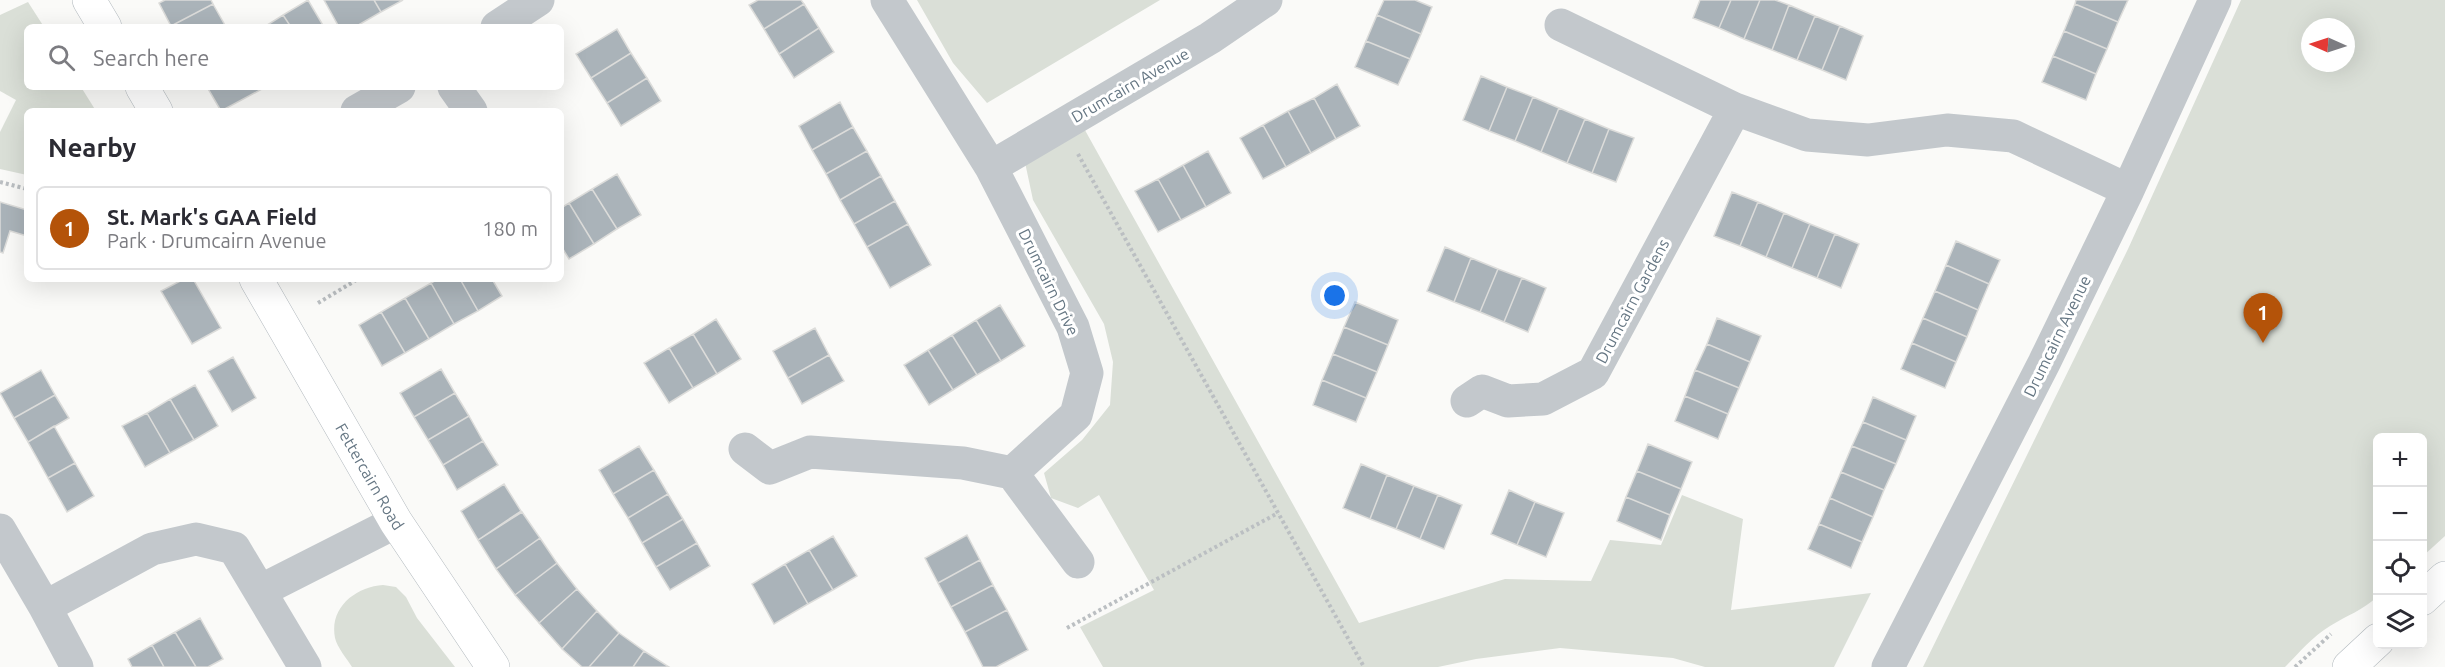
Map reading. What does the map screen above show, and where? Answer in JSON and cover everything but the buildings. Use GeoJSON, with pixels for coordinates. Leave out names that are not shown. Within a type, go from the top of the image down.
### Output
{"type":"FeatureCollection","features":[{"type":"Feature","properties":{"kind":"street"},"geometry":{"type":"LineString","coordinates":[[89,0],[103,24]]}},
{"type":"Feature","properties":{"kind":"street"},"geometry":{"type":"LineString","coordinates":[[502,24],[538,0]]}},
{"type":"Feature","properties":{"kind":"street","name":"Drumcairn Drive"},"geometry":{"type":"LineString","coordinates":[[887,0],[991,167],[1073,327],[1086,373],[1076,415],[1012,473]]}},
{"type":"Feature","properties":{"kind":"street","name":"Drumcairn Avenue"},"geometry":{"type":"LineString","coordinates":[[991,167],[1210,38],[1266,0]]}},
{"type":"Feature","properties":{"kind":"street","name":"Drumcairn Avenue"},"geometry":{"type":"LineString","coordinates":[[1888,667],[2044,363],[2128,190],[2215,0]]}},
{"type":"Feature","properties":{"kind":"street"},"geometry":{"type":"LineString","coordinates":[[1561,25],[1735,109],[1807,135],[1868,140],[1947,130],[2013,136],[2128,190]]}},
{"type":"Feature","properties":{"kind":"street"},"geometry":{"type":"LineString","coordinates":[[143,90],[154,108]]}},
{"type":"Feature","properties":{"kind":"street"},"geometry":{"type":"LineString","coordinates":[[362,108],[394,90]]}},
{"type":"Feature","properties":{"kind":"street"},"geometry":{"type":"LineString","coordinates":[[456,90],[469,108]]}},
{"type":"Feature","properties":{"kind":"street","name":"Drumcairn Gardens"},"geometry":{"type":"LineString","coordinates":[[1467,400],[1482,391],[1508,401],[1543,399],[1593,373],[1735,109]]}},
{"type":"Feature","properties":{"kind":"street","name":"Fettercairn Road"},"geometry":{"type":"LineString","coordinates":[[258,282],[396,522],[494,667]]}},
{"type":"Feature","properties":{"kind":"street"},"geometry":{"type":"LineString","coordinates":[[745,449],[770,468],[810,452],[963,463],[1012,473],[1078,562]]}},
{"type":"Feature","properties":{"kind":"street"},"geometry":{"type":"LineString","coordinates":[[260,591],[396,522]]}},
{"type":"Feature","properties":{"kind":"street"},"geometry":{"type":"LineString","coordinates":[[0,530],[45,607],[76,667]]}},
{"type":"Feature","properties":{"kind":"street"},"geometry":{"type":"LineString","coordinates":[[45,607],[152,549],[196,540],[234,548],[304,667]]}},
{"type":"Feature","properties":{"kind":"street"},"geometry":{"type":"LineString","coordinates":[[2426,595],[2445,578]]}},
{"type":"Feature","properties":{"kind":"street"},"geometry":{"type":"LineString","coordinates":[[2349,667],[2373,645]]}},
{"type":"Feature","properties":{"kind":"path"},"geometry":{"type":"LineString","coordinates":[[1074,147],[1364,667]]}},
{"type":"Feature","properties":{"kind":"path"},"geometry":{"type":"LineString","coordinates":[[0,182],[24,188]]}},
{"type":"Feature","properties":{"kind":"path"},"geometry":{"type":"LineString","coordinates":[[318,303],[353,282]]}},
{"type":"Feature","properties":{"kind":"path"},"geometry":{"type":"LineString","coordinates":[[1067,628],[1278,513]]}},
{"type":"Feature","properties":{"kind":"shaded area"},"geometry":{"type":"Polygon","coordinates":[[[917,0],[1160,0],[987,103],[953,63],[917,0]]]}},
{"type":"Feature","properties":{"kind":"shaded area"},"geometry":{"type":"Polygon","coordinates":[[[2241,0],[2445,0],[2445,536],[2427,552],[2427,433],[2373,433],[2373,601],[2323,630],[2285,667],[1923,667],[2128,249],[2241,0]]]}},
{"type":"Feature","properties":{"kind":"shaded area"},"geometry":{"type":"Polygon","coordinates":[[[28,2],[42,24],[24,24],[24,90],[83,90],[94,108],[24,108],[24,174],[0,169],[0,132],[16,100],[0,91],[0,15],[28,2]]]}},
{"type":"Feature","properties":{"kind":"shaded area"},"geometry":{"type":"Polygon","coordinates":[[[1076,114],[1359,623],[1505,579],[1591,581],[1610,540],[1661,545],[1682,495],[1743,519],[1731,610],[1871,593],[1834,667],[1705,667],[1673,658],[1560,648],[1476,659],[1438,667],[1103,667],[1080,627],[1154,590],[1099,495],[1078,508],[1051,498],[1044,473],[1082,440],[1110,405],[1113,362],[1104,324],[1033,200],[1023,153],[1076,114]]]}},
{"type":"Feature","properties":{"kind":"shaded area"},"geometry":{"type":"Polygon","coordinates":[[[383,585],[396,587],[406,597],[417,618],[455,667],[352,667],[336,642],[334,627],[336,617],[340,608],[354,594],[383,585]]]}},
{"type":"Feature","properties":{"kind":"place","name":"St. Mark's GAA Field"},"geometry":{"type":"Point","coordinates":[2263,343]}}]}
